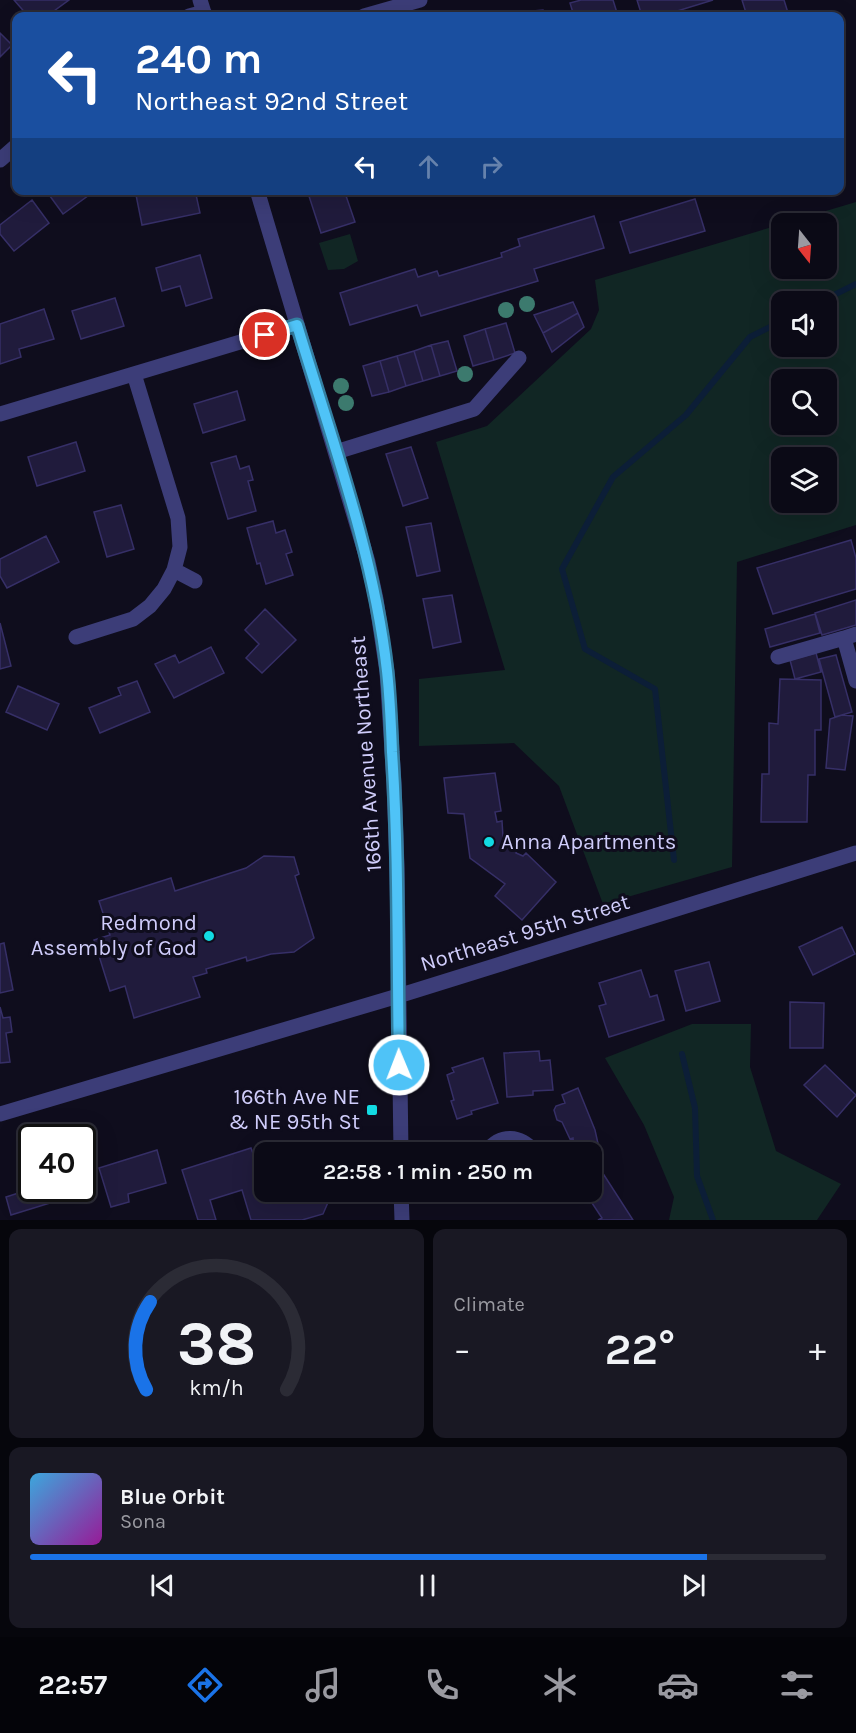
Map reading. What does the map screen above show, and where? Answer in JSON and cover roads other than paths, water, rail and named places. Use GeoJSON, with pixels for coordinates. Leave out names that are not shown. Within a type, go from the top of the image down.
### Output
{"type":"FeatureCollection","features":[{"type":"Feature","properties":{"kind":"street"},"geometry":{"type":"LineString","coordinates":[[378,12],[420,0]]}},
{"type":"Feature","properties":{"kind":"street"},"geometry":{"type":"LineString","coordinates":[[0,160],[12,150]]}},
{"type":"Feature","properties":{"kind":"street","name":"166th Avenue Northeast"},"geometry":{"type":"LineString","coordinates":[[258,195],[368,562],[387,672],[395,795],[401,1142]]}},
{"type":"Feature","properties":{"kind":"street"},"geometry":{"type":"LineString","coordinates":[[0,414],[297,325]]}},
{"type":"Feature","properties":{"kind":"street"},"geometry":{"type":"LineString","coordinates":[[336,452],[474,409],[519,358]]}},
{"type":"Feature","properties":{"kind":"street"},"geometry":{"type":"LineString","coordinates":[[76,637],[133,619],[150,606],[164,589],[174,570],[180,547],[178,518],[135,374]]}},
{"type":"Feature","properties":{"kind":"street"},"geometry":{"type":"LineString","coordinates":[[174,570],[195,581]]}},
{"type":"Feature","properties":{"kind":"street"},"geometry":{"type":"LineString","coordinates":[[778,657],[850,636],[856,681]]}},
{"type":"Feature","properties":{"kind":"street","name":"Northeast 95th Street"},"geometry":{"type":"LineString","coordinates":[[0,1114],[398,996],[856,853]]}},
{"type":"Feature","properties":{"kind":"street"},"geometry":{"type":"LineString","coordinates":[[498,1142],[511,1138],[524,1142]]}},
{"type":"Feature","properties":{"kind":"street"},"geometry":{"type":"LineString","coordinates":[[401,1202],[402,1220]]}},
{"type":"Feature","properties":{"kind":"waterway"},"geometry":{"type":"LineString","coordinates":[[837,294],[856,284]]}},
{"type":"Feature","properties":{"kind":"waterway"},"geometry":{"type":"LineString","coordinates":[[674,860],[655,689],[585,649],[562,569],[613,477],[686,415],[750,337],[771,326]]}},
{"type":"Feature","properties":{"kind":"waterway"},"geometry":{"type":"LineString","coordinates":[[682,1054],[695,1108],[697,1176],[713,1220]]}},
{"type":"Feature","properties":{"kind":"place","name":"Anna Apartments"},"geometry":{"type":"Point","coordinates":[489,842]}},
{"type":"Feature","properties":{"kind":"place","name":"Redmond Assembly of God"},"geometry":{"type":"Point","coordinates":[209,936]}},
{"type":"Feature","properties":{"kind":"place","name":"166th Ave NE & NE 95th St"},"geometry":{"type":"Point","coordinates":[372,1110]}}]}
